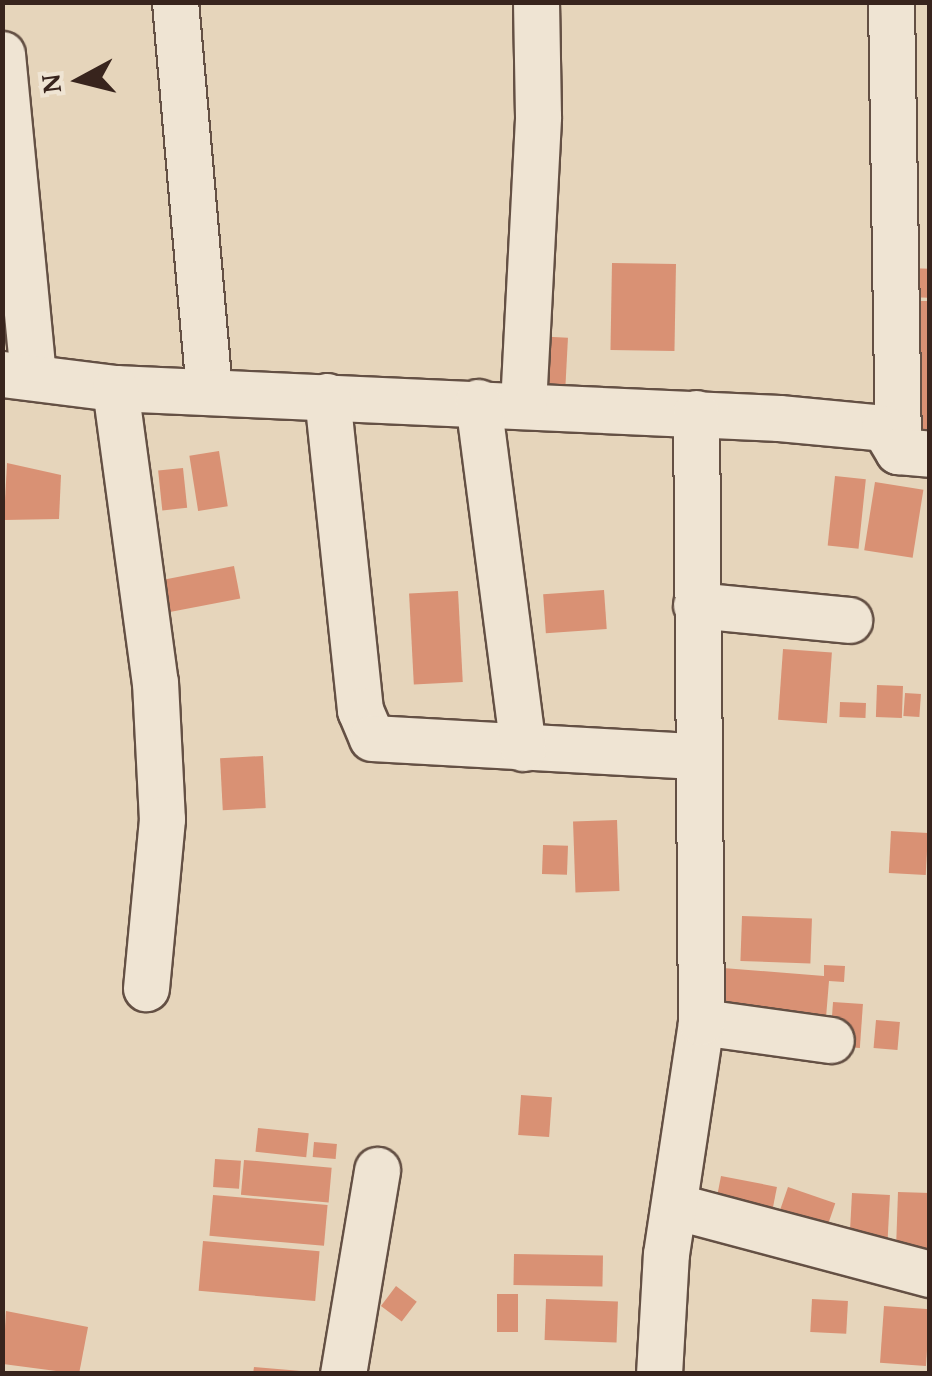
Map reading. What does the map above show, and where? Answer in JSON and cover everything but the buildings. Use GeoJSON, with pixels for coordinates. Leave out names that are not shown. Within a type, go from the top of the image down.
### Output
{"type":"FeatureCollection","features":[{"type":"Feature","properties":{"kind":"street"},"geometry":{"type":"LineString","coordinates":[[175,2],[208,390]]}},
{"type":"Feature","properties":{"kind":"street"},"geometry":{"type":"LineString","coordinates":[[522,405],[538,134],[536,2]]}},
{"type":"Feature","properties":{"kind":"street"},"geometry":{"type":"LineString","coordinates":[[890,2],[914,452]]}},
{"type":"Feature","properties":{"kind":"street"},"geometry":{"type":"LineString","coordinates":[[2,54],[18,375],[115,388],[696,413],[884,428],[914,452]]}},
{"type":"Feature","properties":{"kind":"street"},"geometry":{"type":"LineString","coordinates":[[115,388],[156,682],[162,819],[146,988]]}},
{"type":"Feature","properties":{"kind":"street"},"geometry":{"type":"LineString","coordinates":[[326,396],[367,732],[380,742],[695,756]]}},
{"type":"Feature","properties":{"kind":"street"},"geometry":{"type":"LineString","coordinates":[[478,402],[524,748]]}},
{"type":"Feature","properties":{"kind":"street"},"geometry":{"type":"LineString","coordinates":[[659,1374],[666,1254],[678,1207],[701,1022],[695,756],[696,413]]}},
{"type":"Feature","properties":{"kind":"street"},"geometry":{"type":"LineString","coordinates":[[696,605],[849,620]]}},
{"type":"Feature","properties":{"kind":"street"},"geometry":{"type":"LineString","coordinates":[[701,1022],[831,1040]]}},
{"type":"Feature","properties":{"kind":"street"},"geometry":{"type":"LineString","coordinates":[[342,1374],[376,1170]]}},
{"type":"Feature","properties":{"kind":"street"},"geometry":{"type":"LineString","coordinates":[[678,1207],[930,1274]]}}]}
